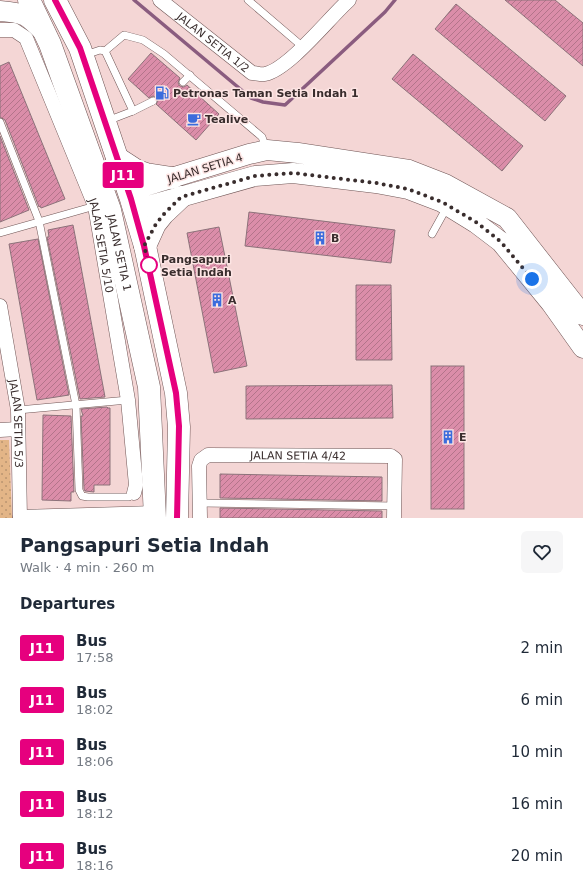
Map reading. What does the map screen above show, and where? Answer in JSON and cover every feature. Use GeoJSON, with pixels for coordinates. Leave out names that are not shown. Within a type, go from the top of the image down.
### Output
{"type":"FeatureCollection","features":[{"type":"Feature","properties":{"kind":"main road","name":"JALAN SETIA 1"},"geometry":{"type":"LineString","coordinates":[[29,0],[45,33],[110,210],[149,387],[157,516]]}},
{"type":"Feature","properties":{"kind":"main road"},"geometry":{"type":"LineString","coordinates":[[47,0],[81,52]]}},
{"type":"Feature","properties":{"kind":"main road"},"geometry":{"type":"LineString","coordinates":[[55,0],[81,52],[131,199],[144,246],[176,393],[179,426],[177,518]]}},
{"type":"Feature","properties":{"kind":"main road"},"geometry":{"type":"LineString","coordinates":[[74,110],[97,143],[118,189],[131,199]]}},
{"type":"Feature","properties":{"kind":"main road"},"geometry":{"type":"LineString","coordinates":[[116,158],[137,171],[172,178]]}},
{"type":"Feature","properties":{"kind":"main road"},"geometry":{"type":"LineString","coordinates":[[144,246],[156,224],[181,197]]}},
{"type":"Feature","properties":{"kind":"main road"},"geometry":{"type":"LineString","coordinates":[[131,199],[128,223],[132,258],[134,319]]}},
{"type":"Feature","properties":{"kind":"main road"},"geometry":{"type":"LineString","coordinates":[[157,516],[166,509],[174,499],[178,466]]}},
{"type":"Feature","properties":{"kind":"street","name":"JALAN SETIA 1/2"},"geometry":{"type":"LineString","coordinates":[[164,1],[252,73],[264,74],[276,70],[303,47],[341,2]]}},
{"type":"Feature","properties":{"kind":"street"},"geometry":{"type":"LineString","coordinates":[[0,11],[18,12],[28,16],[45,33]]}},
{"type":"Feature","properties":{"kind":"street","name":"JALAN SETIA 5/10"},"geometry":{"type":"LineString","coordinates":[[0,30],[14,30],[26,38],[95,206],[128,400],[136,485],[134,493]]}},
{"type":"Feature","properties":{"kind":"street","name":"JALAN SETIA 4"},"geometry":{"type":"LineString","coordinates":[[583,315],[507,218],[445,184],[409,170],[298,153],[267,150],[140,188],[131,199],[145,207],[255,176],[293,173],[376,183],[408,189],[442,202],[476,222],[501,242],[551,303],[583,348]]}},
{"type":"Feature","properties":{"kind":"street","name":"JALAN SETIA 5/3"},"geometry":{"type":"LineString","coordinates":[[0,306],[18,410],[20,518]]}},
{"type":"Feature","properties":{"kind":"street"},"geometry":{"type":"LineString","coordinates":[[0,430],[18,429]]}},
{"type":"Feature","properties":{"kind":"street","name":"JALAN SETIA 4/42"},"geometry":{"type":"LineString","coordinates":[[200,518],[199,466],[201,460],[208,455],[390,456],[395,460],[395,512]]}},
{"type":"Feature","properties":{"kind":"street"},"geometry":{"type":"LineString","coordinates":[[20,518],[157,516]]}},
{"type":"Feature","properties":{"kind":"lane"},"geometry":{"type":"LineString","coordinates":[[248,0],[303,47]]}},
{"type":"Feature","properties":{"kind":"lane"},"geometry":{"type":"LineString","coordinates":[[81,52],[97,50],[105,51],[124,35],[142,40],[164,54],[190,75],[262,137],[267,150]]}},
{"type":"Feature","properties":{"kind":"lane"},"geometry":{"type":"LineString","coordinates":[[105,51],[133,111]]}},
{"type":"Feature","properties":{"kind":"lane"},"geometry":{"type":"LineString","coordinates":[[183,82],[190,75]]}},
{"type":"Feature","properties":{"kind":"lane"},"geometry":{"type":"LineString","coordinates":[[105,122],[153,101]]}},
{"type":"Feature","properties":{"kind":"lane"},"geometry":{"type":"LineString","coordinates":[[0,122],[39,221],[76,405],[79,490],[82,496],[88,497],[128,497],[134,493]]}},
{"type":"Feature","properties":{"kind":"lane"},"geometry":{"type":"LineString","coordinates":[[0,233],[95,206]]}},
{"type":"Feature","properties":{"kind":"lane"},"geometry":{"type":"LineString","coordinates":[[432,234],[448,206]]}},
{"type":"Feature","properties":{"kind":"lane"},"geometry":{"type":"LineString","coordinates":[[18,410],[128,400]]}},
{"type":"Feature","properties":{"kind":"lane"},"geometry":{"type":"LineString","coordinates":[[200,503],[395,512]]}},
{"type":"Feature","properties":{"kind":"shaded area"},"geometry":{"type":"Polygon","coordinates":[[[0,440],[9,440],[12,518],[0,518],[0,440]]]}},
{"type":"Feature","properties":{"kind":"building"},"geometry":{"type":"Polygon","coordinates":[[[505,0],[555,0],[583,23],[583,66],[505,0]]]}},
{"type":"Feature","properties":{"kind":"building"},"geometry":{"type":"Polygon","coordinates":[[[456,4],[566,96],[545,121],[435,29],[456,4]]]}},
{"type":"Feature","properties":{"kind":"building"},"geometry":{"type":"Polygon","coordinates":[[[151,53],[180,78],[178,83],[180,86],[184,87],[187,85],[219,114],[196,140],[156,104],[158,101],[156,97],[153,96],[149,98],[128,79],[151,53]]]}},
{"type":"Feature","properties":{"kind":"building"},"geometry":{"type":"Polygon","coordinates":[[[413,54],[523,146],[502,171],[392,79],[413,54]]]}},
{"type":"Feature","properties":{"kind":"building"},"geometry":{"type":"Polygon","coordinates":[[[9,62],[65,199],[41,208],[40,206],[39,207],[5,120],[0,117],[0,66],[9,62]]]}},
{"type":"Feature","properties":{"kind":"building"},"geometry":{"type":"Polygon","coordinates":[[[0,136],[29,210],[0,222],[0,136]]]}},
{"type":"Feature","properties":{"kind":"building","name":"B"},"geometry":{"type":"Polygon","coordinates":[[[249,212],[395,230],[391,263],[245,246],[249,212]]]}},
{"type":"Feature","properties":{"kind":"building"},"geometry":{"type":"Polygon","coordinates":[[[73,225],[105,397],[80,399],[47,237],[49,237],[48,230],[73,225]]]}},
{"type":"Feature","properties":{"kind":"building","name":"A"},"geometry":{"type":"Polygon","coordinates":[[[219,227],[247,366],[214,373],[187,233],[219,227]]]}},
{"type":"Feature","properties":{"kind":"building"},"geometry":{"type":"Polygon","coordinates":[[[38,239],[69,395],[37,400],[9,244],[38,239]]]}},
{"type":"Feature","properties":{"kind":"building"},"geometry":{"type":"Polygon","coordinates":[[[356,285],[391,285],[392,360],[356,360],[356,285]]]}},
{"type":"Feature","properties":{"kind":"building","name":"E"},"geometry":{"type":"Polygon","coordinates":[[[431,366],[464,366],[464,509],[431,509],[431,366]]]}},
{"type":"Feature","properties":{"kind":"building"},"geometry":{"type":"Polygon","coordinates":[[[392,385],[393,418],[246,419],[246,386],[392,385]]]}},
{"type":"Feature","properties":{"kind":"building"},"geometry":{"type":"Polygon","coordinates":[[[110,408],[110,485],[94,485],[94,492],[85,491],[81,416],[83,416],[81,409],[110,408]]]}},
{"type":"Feature","properties":{"kind":"building"},"geometry":{"type":"Polygon","coordinates":[[[43,415],[71,416],[74,492],[71,492],[71,501],[42,500],[43,415]]]}},
{"type":"Feature","properties":{"kind":"building"},"geometry":{"type":"Polygon","coordinates":[[[220,474],[382,477],[382,501],[220,498],[220,474]]]}},
{"type":"Feature","properties":{"kind":"building"},"geometry":{"type":"Polygon","coordinates":[[[220,508],[382,511],[382,518],[220,518],[220,508]]]}},
{"type":"Feature","properties":{"kind":"waterway"},"geometry":{"type":"LineString","coordinates":[[134,0],[251,98],[263,102],[285,105],[385,12],[395,0]]}},
{"type":"Feature","properties":{"kind":"bus line","name":"J11"},"geometry":{"type":"LineString","coordinates":[[55,0],[60,7],[80,48],[131,199],[144,246],[176,393],[179,426],[177,518]]}},
{"type":"Feature","properties":{"kind":"place","name":"Petronas Taman Setia Indah 1"},"geometry":{"type":"Point","coordinates":[162,93]}},
{"type":"Feature","properties":{"kind":"place","name":"Tealive"},"geometry":{"type":"Point","coordinates":[194,119]}},
{"type":"Feature","properties":{"kind":"place","name":"B"},"geometry":{"type":"Point","coordinates":[320,238]}},
{"type":"Feature","properties":{"kind":"place","name":"Pangsapuri Setia Indah"},"geometry":{"type":"Point","coordinates":[149,265]}},
{"type":"Feature","properties":{"kind":"place","name":"A"},"geometry":{"type":"Point","coordinates":[217,300]}},
{"type":"Feature","properties":{"kind":"place","name":"E"},"geometry":{"type":"Point","coordinates":[448,437]}},
{"type":"Feature","properties":{"kind":"route"},"geometry":{"type":"LineString","coordinates":[[149,265],[144,246],[156,224],[181,197],[255,176],[293,173],[376,183],[408,189],[442,202],[476,222],[501,242],[532,279]]}}]}
